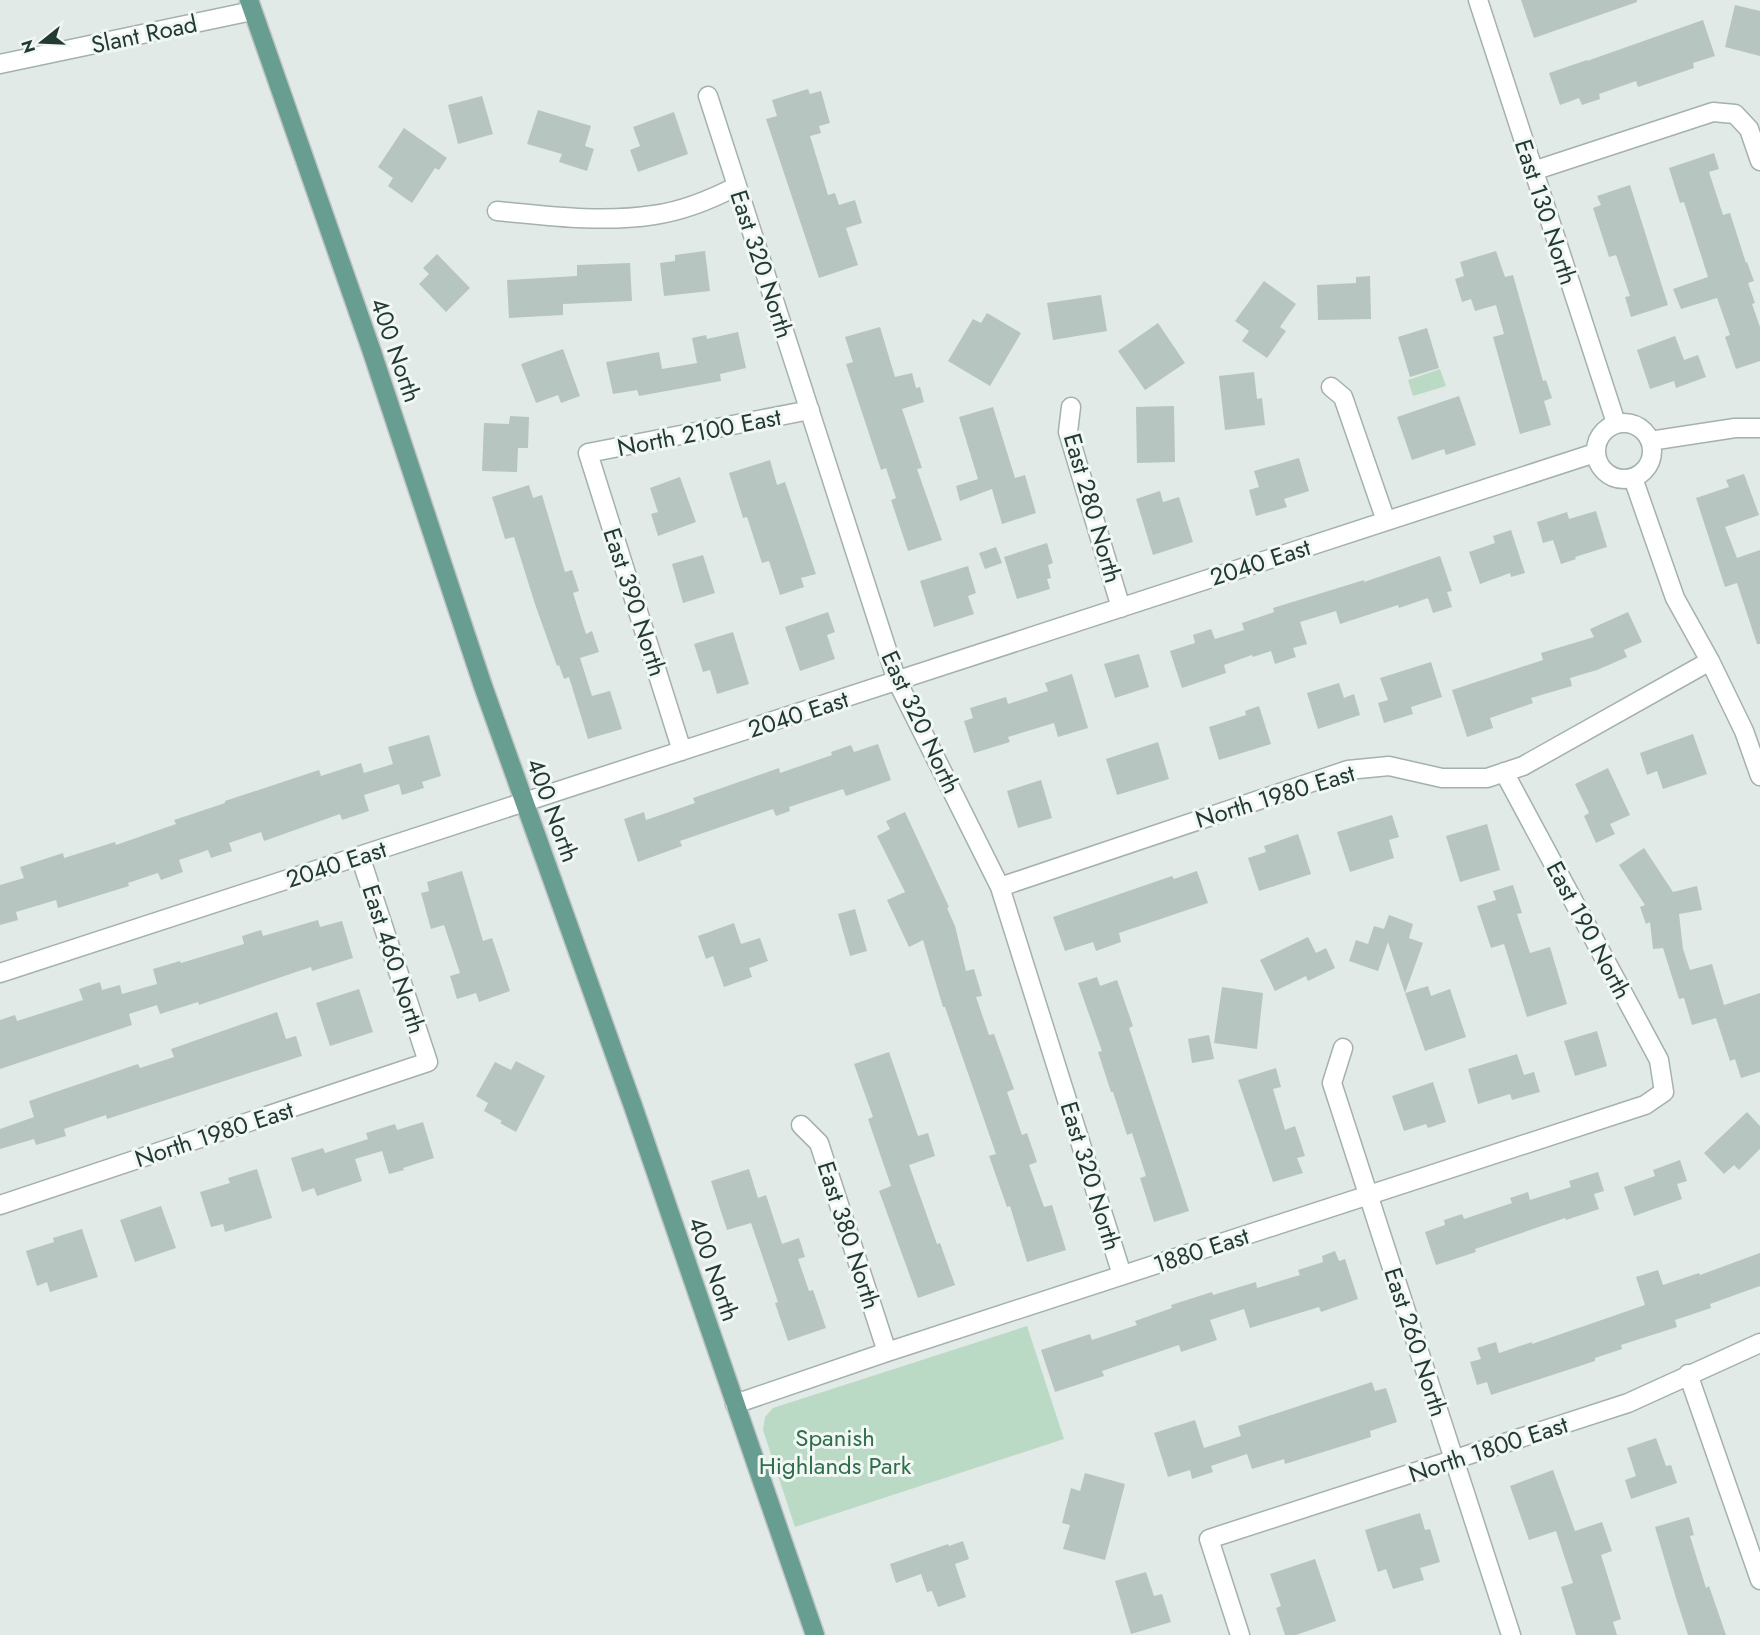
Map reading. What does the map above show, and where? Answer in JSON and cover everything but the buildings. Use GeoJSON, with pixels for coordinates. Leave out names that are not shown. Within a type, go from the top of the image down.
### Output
{"type":"FeatureCollection","features":[{"type":"Feature","properties":{"kind":"main road","name":"400 North"},"geometry":{"type":"LineString","coordinates":[[251,5],[371,349],[483,686],[526,802],[815,1635]]}},
{"type":"Feature","properties":{"kind":"street","name":"East 130 North"},"geometry":{"type":"LineString","coordinates":[[1478,0],[1616,423]]}},
{"type":"Feature","properties":{"kind":"street","name":"Slant Road"},"geometry":{"type":"LineString","coordinates":[[0,64],[251,5]]}},
{"type":"Feature","properties":{"kind":"street","name":"East 320 North"},"geometry":{"type":"LineString","coordinates":[[708,96],[897,681],[1000,887],[1122,1275]]}},
{"type":"Feature","properties":{"kind":"street"},"geometry":{"type":"LineString","coordinates":[[1533,171],[1713,112],[1735,114],[1749,129],[1760,161]]}},
{"type":"Feature","properties":{"kind":"street"},"geometry":{"type":"LineString","coordinates":[[497,211],[614,219],[657,215],[709,200],[737,186]]}},
{"type":"Feature","properties":{"kind":"street"},"geometry":{"type":"LineString","coordinates":[[1331,387],[1343,397],[1386,521]]}},
{"type":"Feature","properties":{"kind":"street","name":"East 280 North"},"geometry":{"type":"LineString","coordinates":[[1071,407],[1068,432],[1121,608]]}},
{"type":"Feature","properties":{"kind":"street","name":"North 2100 East"},"geometry":{"type":"LineString","coordinates":[[588,453],[810,410]]}},
{"type":"Feature","properties":{"kind":"street"},"geometry":{"type":"LineString","coordinates":[[1616,423],[1633,423],[1646,433],[1650,441],[1652,449],[1647,466],[1633,477],[1625,479],[1608,475],[1602,469],[1595,453],[1598,438],[1603,431],[1616,423]]}},
{"type":"Feature","properties":{"kind":"street"},"geometry":{"type":"LineString","coordinates":[[1650,441],[1725,430],[1760,428]]}},
{"type":"Feature","properties":{"kind":"street","name":"East 390 North"},"geometry":{"type":"LineString","coordinates":[[588,453],[682,751]]}},
{"type":"Feature","properties":{"kind":"street","name":"2040 East"},"geometry":{"type":"LineString","coordinates":[[0,973],[1595,453]]}},
{"type":"Feature","properties":{"kind":"street"},"geometry":{"type":"LineString","coordinates":[[1633,477],[1675,598],[1710,661],[1744,731],[1760,776]]}},
{"type":"Feature","properties":{"kind":"street","name":"North 1980 East"},"geometry":{"type":"LineString","coordinates":[[1000,887],[1348,770],[1389,766],[1442,778],[1486,778],[1523,766],[1710,661]]}},
{"type":"Feature","properties":{"kind":"street","name":"East 190 North"},"geometry":{"type":"LineString","coordinates":[[1504,772],[1659,1060],[1665,1092]]}},
{"type":"Feature","properties":{"kind":"street","name":"East 460 North"},"geometry":{"type":"LineString","coordinates":[[360,856],[428,1062]]}},
{"type":"Feature","properties":{"kind":"street","name":"East 260 North"},"geometry":{"type":"LineString","coordinates":[[1343,1048],[1332,1083],[1511,1635]]}},
{"type":"Feature","properties":{"kind":"street","name":"North 1980 East"},"geometry":{"type":"LineString","coordinates":[[0,1205],[428,1062]]}},
{"type":"Feature","properties":{"kind":"street","name":"1880 East"},"geometry":{"type":"LineString","coordinates":[[735,1404],[887,1352],[1645,1105],[1665,1092]]}},
{"type":"Feature","properties":{"kind":"street","name":"East 380 North"},"geometry":{"type":"LineString","coordinates":[[801,1125],[819,1143],[887,1352]]}},
{"type":"Feature","properties":{"kind":"street","name":"North 1800 East"},"geometry":{"type":"LineString","coordinates":[[1240,1635],[1209,1539],[1628,1403],[1760,1343]]}},
{"type":"Feature","properties":{"kind":"street"},"geometry":{"type":"LineString","coordinates":[[1688,1374],[1760,1580]]}},
{"type":"Feature","properties":{"kind":"green space"},"geometry":{"type":"Polygon","coordinates":[[[1440,369],[1446,386],[1413,396],[1408,380],[1440,369]]]}},
{"type":"Feature","properties":{"kind":"green space","name":"Spanish Highlands Park"},"geometry":{"type":"Polygon","coordinates":[[[1027,1326],[1064,1439],[795,1527],[763,1430],[765,1417],[773,1408],[1027,1326]]]}}]}
